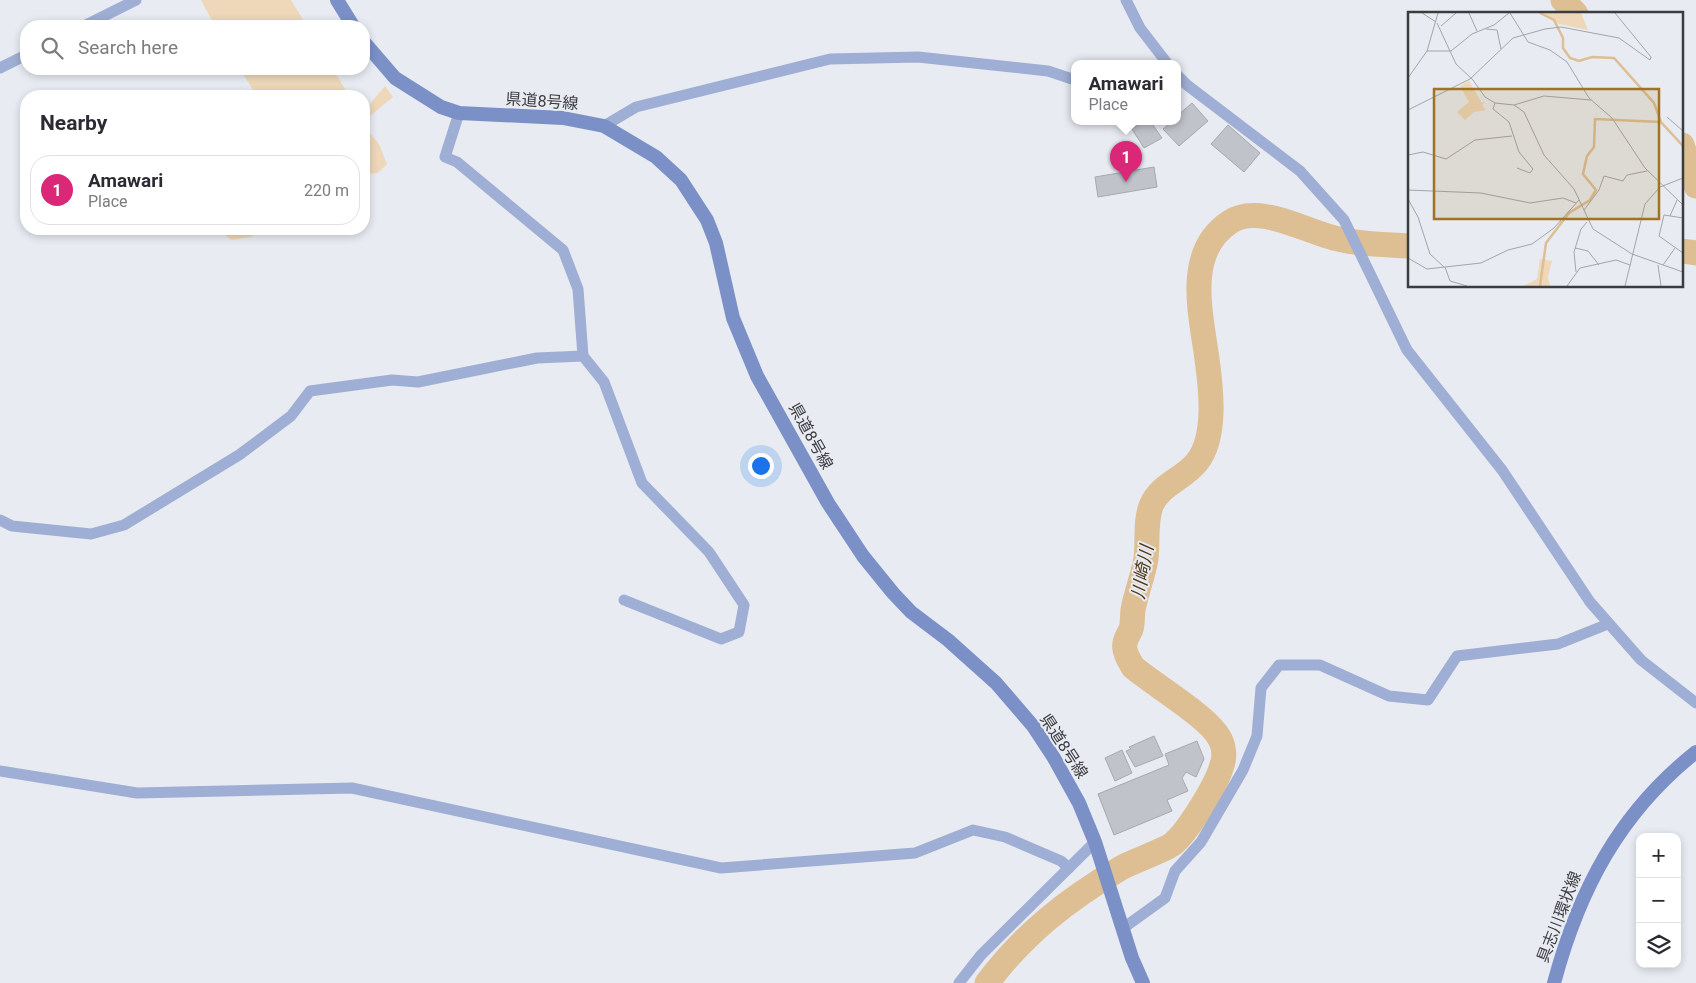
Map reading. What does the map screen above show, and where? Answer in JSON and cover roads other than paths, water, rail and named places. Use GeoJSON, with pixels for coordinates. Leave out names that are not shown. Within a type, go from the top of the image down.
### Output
{"type":"FeatureCollection","features":[{"type":"Feature","properties":{"kind":"main road"},"geometry":{"type":"LineString","coordinates":[[337,0],[349,20]]}},
{"type":"Feature","properties":{"kind":"main road","name":"県道8号線"},"geometry":{"type":"LineString","coordinates":[[370,49],[395,78],[441,107],[459,112],[563,118],[604,126],[656,157],[681,180],[699,204],[716,243],[733,318],[757,376],[828,503],[863,556],[893,593],[911,612],[948,640],[996,683],[1033,726],[1054,758],[1079,803],[1095,842],[1120,925],[1143,983]]}},
{"type":"Feature","properties":{"kind":"main road","name":"具志川環状線"},"geometry":{"type":"LineString","coordinates":[[1554,983],[1580,903],[1610,846],[1659,784],[1696,752]]}},
{"type":"Feature","properties":{"kind":"street"},"geometry":{"type":"LineString","coordinates":[[96,20],[136,0]]}},
{"type":"Feature","properties":{"kind":"street"},"geometry":{"type":"LineString","coordinates":[[1126,0],[1140,28],[1165,60]]}},
{"type":"Feature","properties":{"kind":"street"},"geometry":{"type":"LineString","coordinates":[[604,126],[636,107],[830,59],[918,57],[1048,71],[1071,79]]}},
{"type":"Feature","properties":{"kind":"street"},"geometry":{"type":"LineString","coordinates":[[0,68],[20,58]]}},
{"type":"Feature","properties":{"kind":"street"},"geometry":{"type":"LineString","coordinates":[[1182,87],[1300,171],[1344,220],[1407,350],[1502,470],[1590,602],[1640,660],[1696,704]]}},
{"type":"Feature","properties":{"kind":"street"},"geometry":{"type":"LineString","coordinates":[[459,112],[445,157],[457,162],[563,250],[578,289],[583,356],[604,382],[642,483],[709,552],[744,605],[739,632],[721,639],[624,600]]}},
{"type":"Feature","properties":{"kind":"street"},"geometry":{"type":"LineString","coordinates":[[0,520],[12,526],[91,534],[124,524],[239,455],[291,416],[310,390],[392,380],[418,382],[537,358],[583,356]]}},
{"type":"Feature","properties":{"kind":"street"},"geometry":{"type":"LineString","coordinates":[[1120,925],[1139,919],[1165,898],[1175,871],[1201,842],[1243,770],[1257,736],[1261,688],[1279,665],[1320,665],[1388,696],[1428,700],[1457,656],[1558,644],[1608,624]]}},
{"type":"Feature","properties":{"kind":"street"},"geometry":{"type":"LineString","coordinates":[[0,771],[136,793],[352,788],[722,868],[915,853],[973,830],[1005,837],[1061,861],[1069,868]]}},
{"type":"Feature","properties":{"kind":"street"},"geometry":{"type":"LineString","coordinates":[[959,983],[981,955],[1095,842]]}},
{"type":"Feature","properties":{"kind":"waterway"},"geometry":{"type":"LineString","coordinates":[[1563,0],[1574,12]]}},
{"type":"Feature","properties":{"kind":"waterway"},"geometry":{"type":"LineString","coordinates":[[1684,151],[1696,186]]}},
{"type":"Feature","properties":{"kind":"waterway","name":"川崎川"},"geometry":{"type":"LineString","coordinates":[[987,983],[1016,948],[1065,905],[1121,868],[1166,848],[1175,842],[1188,827],[1202,805],[1215,783],[1223,762],[1222,745],[1214,730],[1193,711],[1133,667],[1125,649],[1126,639],[1132,627],[1134,604],[1146,559],[1147,525],[1151,506],[1160,492],[1192,468],[1203,452],[1208,439],[1211,398],[1199,285],[1201,267],[1206,250],[1216,235],[1230,222],[1241,217],[1254,216],[1282,220],[1322,235],[1343,240],[1408,246]]}},
{"type":"Feature","properties":{"kind":"waterway","name":"川崎川"},"geometry":{"type":"LineString","coordinates":[[1684,251],[1696,253]]}},
{"type":"Feature","properties":{"kind":"place","name":"Amawari"},"geometry":{"type":"Point","coordinates":[1126,182]}}]}
